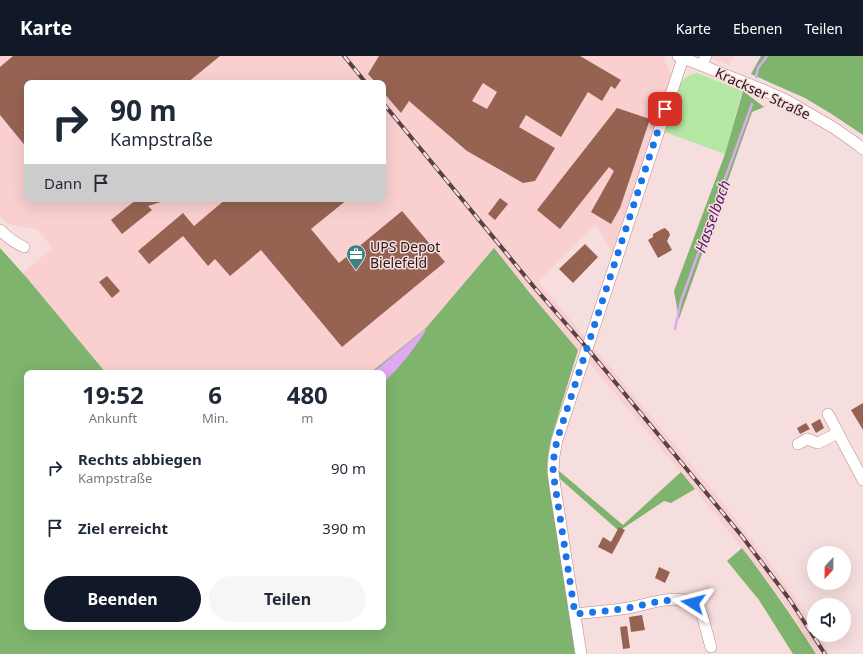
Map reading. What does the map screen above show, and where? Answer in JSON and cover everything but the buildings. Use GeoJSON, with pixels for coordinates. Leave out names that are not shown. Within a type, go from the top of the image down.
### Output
{"type":"FeatureCollection","features":[{"type":"Feature","properties":{"kind":"street","name":"Krackser Straße"},"geometry":{"type":"LineString","coordinates":[[680,57],[704,61],[760,89],[786,100],[834,128],[863,149]]}},
{"type":"Feature","properties":{"kind":"street"},"geometry":{"type":"LineString","coordinates":[[581,654],[555,487],[553,472],[554,456],[557,440],[680,57]]}},
{"type":"Feature","properties":{"kind":"street"},"geometry":{"type":"LineString","coordinates":[[0,230],[8,238],[24,247]]}},
{"type":"Feature","properties":{"kind":"street"},"geometry":{"type":"LineString","coordinates":[[828,414],[863,480]]}},
{"type":"Feature","properties":{"kind":"street"},"geometry":{"type":"LineString","coordinates":[[798,444],[807,439],[818,442],[838,433]]}},
{"type":"Feature","properties":{"kind":"street"},"geometry":{"type":"LineString","coordinates":[[575,614],[628,608],[678,599],[693,603],[700,609],[711,647]]}},
{"type":"Feature","properties":{"kind":"shaded area"},"geometry":{"type":"Polygon","coordinates":[[[0,56],[665,56],[664,60],[668,66],[670,75],[669,85],[612,253],[596,224],[539,282],[719,498],[769,562],[807,616],[807,639],[771,585],[695,489],[494,249],[426,328],[374,370],[104,370],[23,273],[52,248],[37,229],[8,224],[0,216],[0,56]]]}},
{"type":"Feature","properties":{"kind":"shaded area"},"geometry":{"type":"Polygon","coordinates":[[[704,56],[734,56],[729,65],[704,56]]]}},
{"type":"Feature","properties":{"kind":"shaded area"},"geometry":{"type":"Polygon","coordinates":[[[426,329],[421,339],[388,378],[386,379],[386,370],[376,370],[426,329]]]}},
{"type":"Feature","properties":{"kind":"shaded area"},"geometry":{"type":"Polygon","coordinates":[[[809,642],[823,642],[830,654],[816,654],[809,642]]]}},
{"type":"Feature","properties":{"kind":"green space"},"geometry":{"type":"Polygon","coordinates":[[[761,56],[863,56],[863,135],[805,98],[751,74],[761,56]]]}},
{"type":"Feature","properties":{"kind":"green space"},"geometry":{"type":"Polygon","coordinates":[[[697,73],[742,91],[725,154],[665,132],[679,86],[686,77],[697,73]]]}},
{"type":"Feature","properties":{"kind":"green space"},"geometry":{"type":"Polygon","coordinates":[[[743,91],[764,107],[752,112],[679,319],[674,291],[725,154],[743,91]]]}},
{"type":"Feature","properties":{"kind":"green space"},"geometry":{"type":"Polygon","coordinates":[[[0,248],[104,370],[24,370],[24,630],[386,630],[386,370],[374,370],[426,328],[494,248],[578,350],[551,439],[547,467],[575,654],[0,654],[0,248]]]}},
{"type":"Feature","properties":{"kind":"green space"},"geometry":{"type":"Polygon","coordinates":[[[559,471],[623,525],[681,472],[695,489],[671,503],[664,501],[619,531],[559,478],[559,471]]]}},
{"type":"Feature","properties":{"kind":"green space"},"geometry":{"type":"Polygon","coordinates":[[[742,548],[780,600],[816,654],[793,654],[759,600],[727,561],[742,548]]]}},
{"type":"Feature","properties":{"kind":"waterway"},"geometry":{"type":"LineString","coordinates":[[756,77],[758,68],[767,56]]}},
{"type":"Feature","properties":{"kind":"waterway","name":"Hasselbach"},"geometry":{"type":"LineString","coordinates":[[675,329],[681,301],[752,104]]}},
{"type":"Feature","properties":{"kind":"railway"},"geometry":{"type":"LineString","coordinates":[[344,56],[364,80]]}},
{"type":"Feature","properties":{"kind":"railway"},"geometry":{"type":"LineString","coordinates":[[386,107],[741,535],[790,600],[825,654]]}},
{"type":"Feature","properties":{"kind":"place","name":"UPS Depot Bielefeld"},"geometry":{"type":"Point","coordinates":[356,271]}},
{"type":"Feature","properties":{"kind":"route"},"geometry":{"type":"LineString","coordinates":[[665,109],[557,440],[553,472],[575,614],[628,608],[678,599],[693,603]]}}]}
